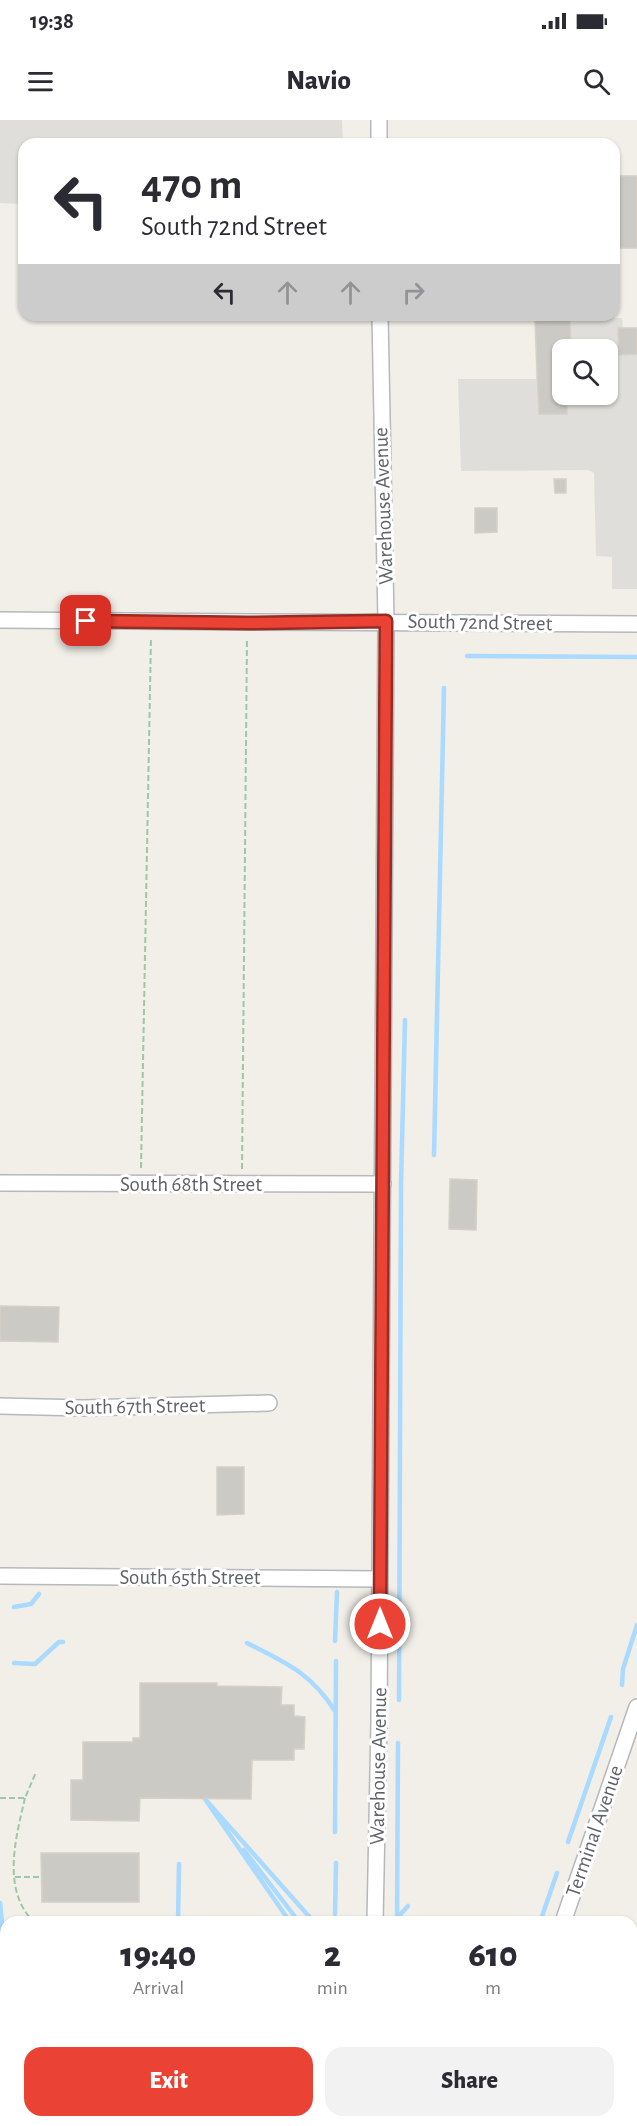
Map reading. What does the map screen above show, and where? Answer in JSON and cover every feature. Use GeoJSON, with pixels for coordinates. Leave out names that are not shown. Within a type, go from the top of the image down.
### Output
{"type":"FeatureCollection","features":[{"type":"Feature","properties":{"kind":"street"},"geometry":{"type":"LineString","coordinates":[[379,120],[379,138]]}},
{"type":"Feature","properties":{"kind":"street","name":"Warehouse Avenue"},"geometry":{"type":"LineString","coordinates":[[375,1916],[380,1721],[386,621],[380,321]]}},
{"type":"Feature","properties":{"kind":"street","name":"South 72nd Street"},"geometry":{"type":"LineString","coordinates":[[0,620],[637,624]]}},
{"type":"Feature","properties":{"kind":"street","name":"South 68th Street"},"geometry":{"type":"LineString","coordinates":[[0,1183],[382,1184]]}},
{"type":"Feature","properties":{"kind":"street","name":"South 67th Street"},"geometry":{"type":"LineString","coordinates":[[0,1406],[83,1408],[269,1403]]}},
{"type":"Feature","properties":{"kind":"street","name":"South 65th Street"},"geometry":{"type":"LineString","coordinates":[[0,1576],[379,1579]]}},
{"type":"Feature","properties":{"kind":"street","name":"Terminal Avenue"},"geometry":{"type":"LineString","coordinates":[[565,1916],[637,1707]]}},
{"type":"Feature","properties":{"kind":"path"},"geometry":{"type":"LineString","coordinates":[[141,1184],[151,622]]}},
{"type":"Feature","properties":{"kind":"path"},"geometry":{"type":"LineString","coordinates":[[242,1184],[248,623]]}},
{"type":"Feature","properties":{"kind":"path"},"geometry":{"type":"LineString","coordinates":[[28,1916],[16,1893],[15,1838],[25,1798],[36,1772]]}},
{"type":"Feature","properties":{"kind":"path"},"geometry":{"type":"LineString","coordinates":[[0,1798],[25,1798]]}},
{"type":"Feature","properties":{"kind":"path"},"geometry":{"type":"LineString","coordinates":[[15,1877],[41,1877]]}},
{"type":"Feature","properties":{"kind":"shaded area"},"geometry":{"type":"Polygon","coordinates":[[[0,120],[342,120],[343,138],[18,138],[18,204],[0,203],[0,120]]]}},
{"type":"Feature","properties":{"kind":"shaded area"},"geometry":{"type":"Polygon","coordinates":[[[622,318],[623,328],[619,328],[619,354],[637,354],[637,589],[612,589],[612,557],[596,556],[594,473],[588,470],[461,471],[458,379],[536,379],[535,321],[620,321],[622,318]]]}},
{"type":"Feature","properties":{"kind":"building"},"geometry":{"type":"Polygon","coordinates":[[[620,176],[637,176],[637,248],[620,248],[620,176]]]}},
{"type":"Feature","properties":{"kind":"building"},"geometry":{"type":"Polygon","coordinates":[[[535,321],[570,321],[571,339],[552,339],[552,405],[567,405],[567,414],[539,414],[535,321]]]}},
{"type":"Feature","properties":{"kind":"building"},"geometry":{"type":"Polygon","coordinates":[[[618,328],[637,328],[637,354],[619,355],[618,328]]]}},
{"type":"Feature","properties":{"kind":"building"},"geometry":{"type":"Polygon","coordinates":[[[554,479],[566,479],[566,493],[555,493],[554,479]]]}},
{"type":"Feature","properties":{"kind":"building"},"geometry":{"type":"Polygon","coordinates":[[[475,508],[497,508],[497,532],[475,533],[475,508]]]}},
{"type":"Feature","properties":{"kind":"building"},"geometry":{"type":"Polygon","coordinates":[[[450,1179],[477,1180],[476,1230],[449,1229],[450,1179]]]}},
{"type":"Feature","properties":{"kind":"building"},"geometry":{"type":"Polygon","coordinates":[[[0,1306],[59,1307],[58,1342],[0,1341],[0,1306]]]}},
{"type":"Feature","properties":{"kind":"building"},"geometry":{"type":"Polygon","coordinates":[[[217,1467],[244,1467],[244,1514],[217,1515],[217,1467]]]}},
{"type":"Feature","properties":{"kind":"building"},"geometry":{"type":"Polygon","coordinates":[[[140,1683],[217,1683],[217,1686],[282,1687],[281,1705],[294,1705],[294,1716],[305,1717],[304,1749],[294,1749],[294,1760],[252,1760],[251,1799],[140,1798],[139,1821],[71,1820],[71,1780],[83,1780],[83,1742],[133,1742],[133,1738],[140,1738],[140,1683]]]}},
{"type":"Feature","properties":{"kind":"building"},"geometry":{"type":"Polygon","coordinates":[[[41,1853],[139,1853],[139,1902],[42,1902],[41,1853]]]}},
{"type":"Feature","properties":{"kind":"waterway"},"geometry":{"type":"LineString","coordinates":[[467,656],[637,657]]}},
{"type":"Feature","properties":{"kind":"waterway"},"geometry":{"type":"LineString","coordinates":[[434,1155],[444,688]]}},
{"type":"Feature","properties":{"kind":"waterway"},"geometry":{"type":"LineString","coordinates":[[399,1700],[401,1184],[405,1020]]}},
{"type":"Feature","properties":{"kind":"waterway"},"geometry":{"type":"LineString","coordinates":[[335,1641],[337,1592]]}},
{"type":"Feature","properties":{"kind":"waterway"},"geometry":{"type":"LineString","coordinates":[[14,1607],[31,1604],[39,1594]]}},
{"type":"Feature","properties":{"kind":"waterway"},"geometry":{"type":"LineString","coordinates":[[622,1685],[623,1669],[637,1625]]}},
{"type":"Feature","properties":{"kind":"waterway"},"geometry":{"type":"LineString","coordinates":[[14,1663],[35,1664],[59,1642],[63,1642]]}},
{"type":"Feature","properties":{"kind":"waterway"},"geometry":{"type":"LineString","coordinates":[[247,1643],[297,1670],[317,1687],[335,1711]]}},
{"type":"Feature","properties":{"kind":"waterway"},"geometry":{"type":"LineString","coordinates":[[335,1832],[336,1661]]}},
{"type":"Feature","properties":{"kind":"waterway"},"geometry":{"type":"LineString","coordinates":[[568,1842],[611,1717]]}},
{"type":"Feature","properties":{"kind":"waterway"},"geometry":{"type":"LineString","coordinates":[[397,1916],[398,1743]]}},
{"type":"Feature","properties":{"kind":"waterway"},"geometry":{"type":"LineString","coordinates":[[286,1916],[205,1799],[309,1916]]}},
{"type":"Feature","properties":{"kind":"waterway"},"geometry":{"type":"LineString","coordinates":[[244,1850],[294,1916]]}},
{"type":"Feature","properties":{"kind":"waterway"},"geometry":{"type":"LineString","coordinates":[[335,1914],[336,1863]]}},
{"type":"Feature","properties":{"kind":"waterway"},"geometry":{"type":"LineString","coordinates":[[178,1916],[179,1864]]}},
{"type":"Feature","properties":{"kind":"waterway"},"geometry":{"type":"LineString","coordinates":[[542,1916],[557,1873]]}},
{"type":"Feature","properties":{"kind":"waterway"},"geometry":{"type":"LineString","coordinates":[[0,1903],[1,1916]]}},
{"type":"Feature","properties":{"kind":"waterway"},"geometry":{"type":"LineString","coordinates":[[399,1916],[408,1906]]}},
{"type":"Feature","properties":{"kind":"route"},"geometry":{"type":"LineString","coordinates":[[86,621],[248,623],[386,621],[380,1624]]}}]}
